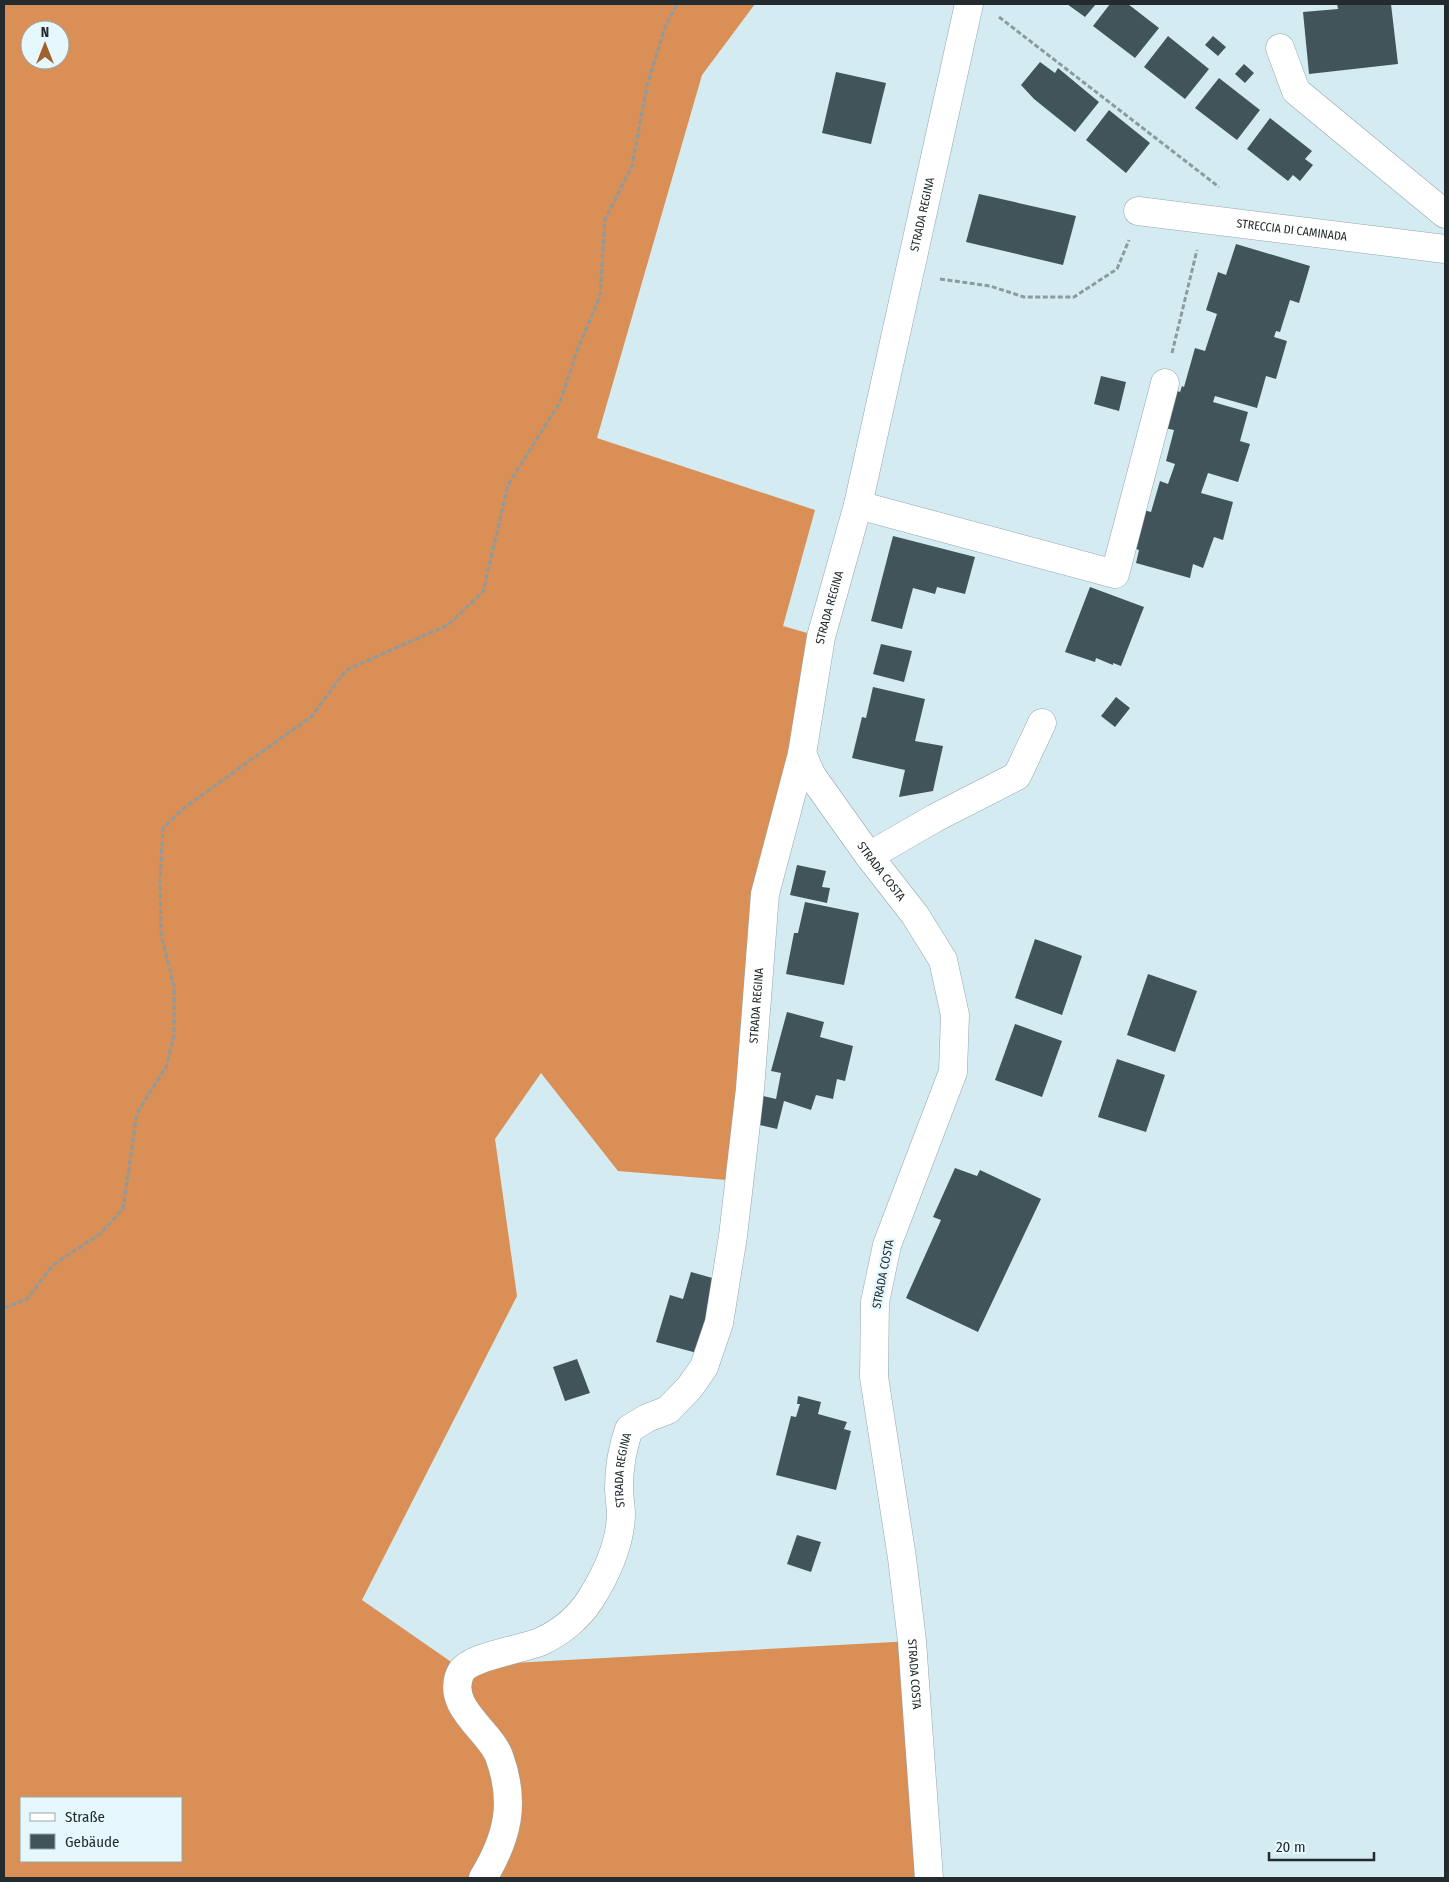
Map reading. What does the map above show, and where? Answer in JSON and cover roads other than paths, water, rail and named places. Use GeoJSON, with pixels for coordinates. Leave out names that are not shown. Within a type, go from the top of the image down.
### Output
{"type":"FeatureCollection","features":[{"type":"Feature","properties":{"kind":"street","name":"STRADA REGINA"},"geometry":{"type":"LineString","coordinates":[[483,1878],[494,1861],[504,1835],[510,1802],[498,1754],[462,1705],[456,1686],[460,1674],[473,1661],[541,1641],[570,1623],[590,1600],[607,1568],[618,1538],[621,1514],[619,1489],[621,1452],[629,1429],[647,1418],[668,1410],[690,1387],[704,1367],[719,1323],[733,1236],[750,1089],[764,894],[802,754],[821,637],[858,505],[968,4]]}},
{"type":"Feature","properties":{"kind":"street"},"geometry":{"type":"LineString","coordinates":[[1280,48],[1296,90],[1445,214]]}},
{"type":"Feature","properties":{"kind":"street","name":"STRECCIA DI CAMINADA"},"geometry":{"type":"LineString","coordinates":[[1138,211],[1445,249]]}},
{"type":"Feature","properties":{"kind":"street"},"geometry":{"type":"LineString","coordinates":[[858,505],[1115,574],[1165,383]]}},
{"type":"Feature","properties":{"kind":"street"},"geometry":{"type":"LineString","coordinates":[[869,856],[936,818],[1017,776],[1042,723]]}},
{"type":"Feature","properties":{"kind":"street","name":"STRADA COSTA"},"geometry":{"type":"LineString","coordinates":[[802,754],[812,776],[869,856],[915,915],[943,960],[955,1015],[953,1072],[886,1245],[875,1302],[874,1377],[902,1558],[911,1632],[929,1878]]}}]}
